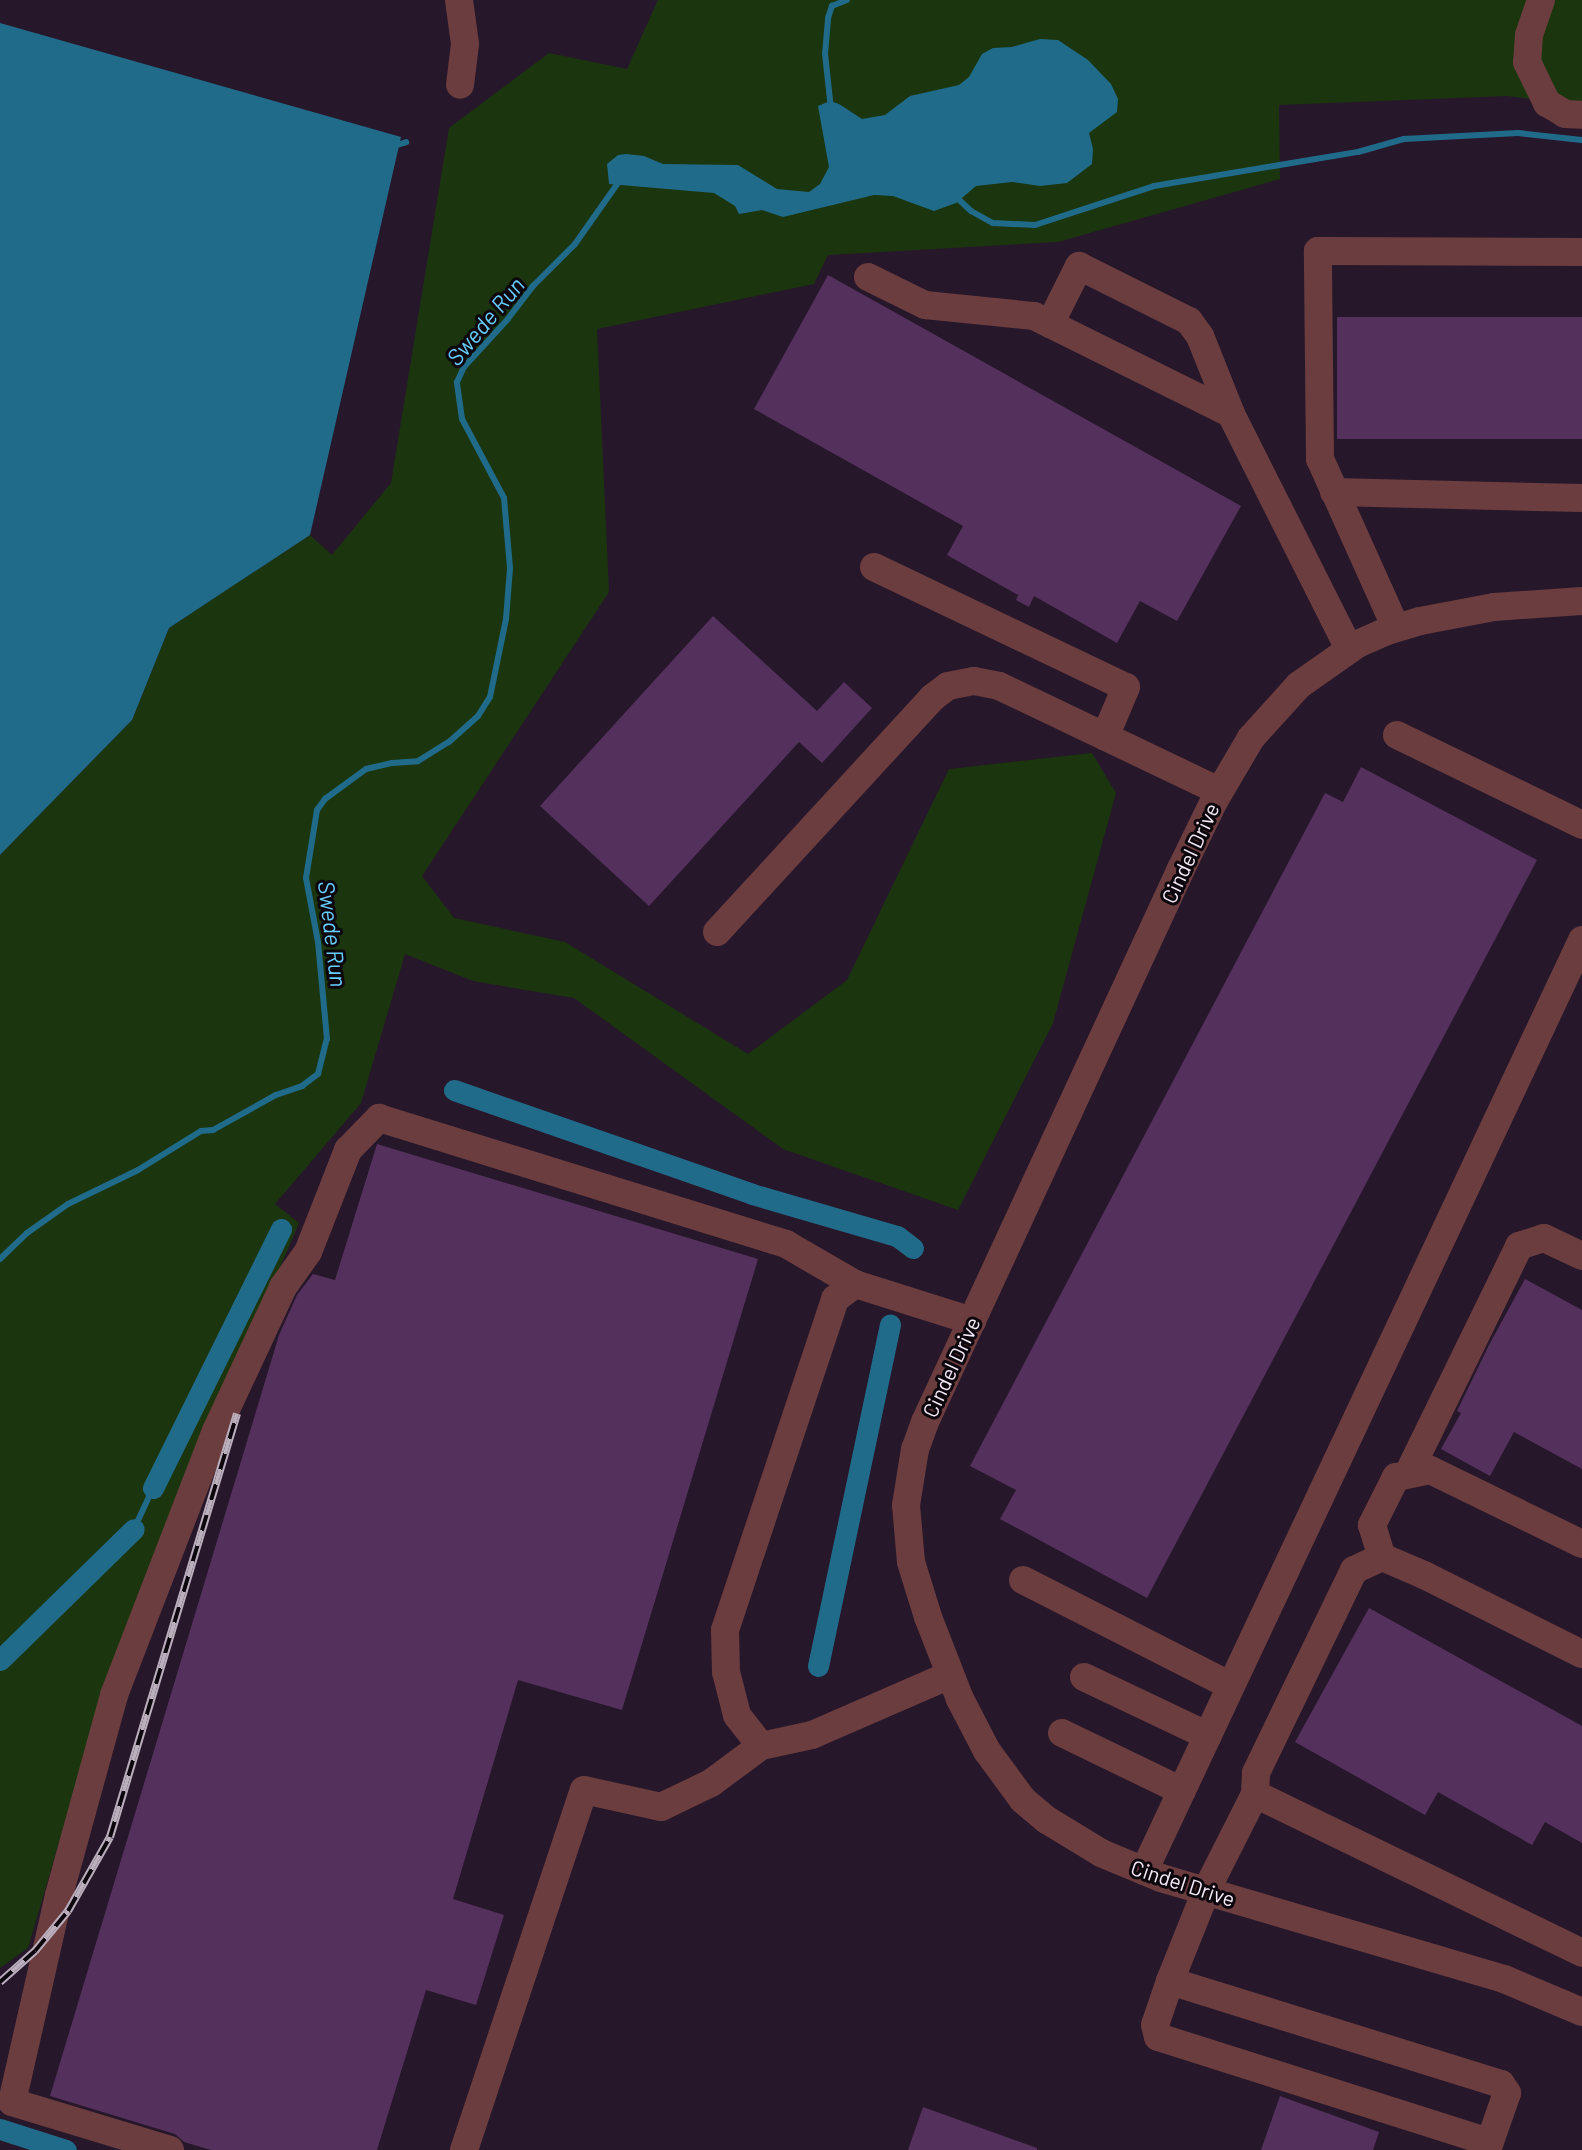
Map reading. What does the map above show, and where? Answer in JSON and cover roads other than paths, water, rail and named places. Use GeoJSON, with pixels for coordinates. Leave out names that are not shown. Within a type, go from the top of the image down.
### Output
{"type":"FeatureCollection","features":[{"type":"Feature","properties":{"kind":"street"},"geometry":{"type":"LineString","coordinates":[[459,0],[465,44],[460,85]]}},
{"type":"Feature","properties":{"kind":"street"},"geometry":{"type":"LineString","coordinates":[[1541,0],[1529,35],[1527,62],[1547,103],[1565,114],[1582,116]]}},
{"type":"Feature","properties":{"kind":"street"},"geometry":{"type":"LineString","coordinates":[[1396,628],[1320,458],[1318,251],[1582,252]]}},
{"type":"Feature","properties":{"kind":"street"},"geometry":{"type":"LineString","coordinates":[[1050,324],[1079,265],[1189,321],[1200,336],[1231,414],[1349,649]]}},
{"type":"Feature","properties":{"kind":"street"},"geometry":{"type":"LineString","coordinates":[[868,277],[925,305],[1034,316],[1231,414]]}},
{"type":"Feature","properties":{"kind":"street"},"geometry":{"type":"LineString","coordinates":[[1334,492],[1582,498]]}},
{"type":"Feature","properties":{"kind":"street"},"geometry":{"type":"LineString","coordinates":[[874,567],[1126,687],[1105,737]]}},
{"type":"Feature","properties":{"kind":"street","name":"Cindel Drive"},"geometry":{"type":"LineString","coordinates":[[1582,601],[1494,607],[1396,628],[1349,649],[1299,685],[1251,738],[1219,791],[972,1321],[919,1440],[906,1504],[911,1562],[928,1618],[950,1675],[987,1751],[1023,1800],[1073,1838],[1144,1871],[1504,1979],[1582,2012]]}},
{"type":"Feature","properties":{"kind":"street"},"geometry":{"type":"LineString","coordinates":[[717,932],[932,698],[948,686],[974,681],[999,686],[1219,791]]}},
{"type":"Feature","properties":{"kind":"street"},"geometry":{"type":"LineString","coordinates":[[1397,735],[1582,825]]}},
{"type":"Feature","properties":{"kind":"street"},"geometry":{"type":"LineString","coordinates":[[1144,1871],[1582,940]]}},
{"type":"Feature","properties":{"kind":"street"},"geometry":{"type":"LineString","coordinates":[[170,2150],[12,2102],[59,1895],[114,1695],[216,1431],[283,1287],[307,1252],[348,1150],[379,1118],[786,1244],[855,1283],[972,1321]]}},
{"type":"Feature","properties":{"kind":"street"},"geometry":{"type":"LineString","coordinates":[[1409,1474],[1519,1246],[1544,1238],[1582,1256]]}},
{"type":"Feature","properties":{"kind":"street"},"geometry":{"type":"LineString","coordinates":[[761,1746],[737,1715],[726,1672],[725,1630],[835,1299],[855,1283]]}},
{"type":"Feature","properties":{"kind":"street"},"geometry":{"type":"LineString","coordinates":[[1582,1544],[1430,1470],[1396,1477],[1372,1525],[1382,1557],[1582,1654]]}},
{"type":"Feature","properties":{"kind":"street"},"geometry":{"type":"LineString","coordinates":[[1170,1981],[1501,2084],[1507,2093],[1488,2146],[1158,2037],[1156,2025],[1170,1981],[1206,1891],[1255,1794],[1256,1773],[1354,1570],[1382,1557]]}},
{"type":"Feature","properties":{"kind":"street"},"geometry":{"type":"LineString","coordinates":[[1023,1580],[1231,1686]]}},
{"type":"Feature","properties":{"kind":"street"},"geometry":{"type":"LineString","coordinates":[[464,2150],[584,1790],[661,1807],[711,1783],[761,1746],[812,1735],[950,1675]]}},
{"type":"Feature","properties":{"kind":"street"},"geometry":{"type":"LineString","coordinates":[[1084,1677],[1208,1736]]}},
{"type":"Feature","properties":{"kind":"street"},"geometry":{"type":"LineString","coordinates":[[1062,1733],[1182,1791]]}},
{"type":"Feature","properties":{"kind":"street"},"geometry":{"type":"LineString","coordinates":[[1255,1794],[1582,1953]]}},
{"type":"Feature","properties":{"kind":"water"},"geometry":{"type":"Polygon","coordinates":[[[0,23],[401,137],[310,535],[169,628],[132,720],[0,855],[0,23]]]}},
{"type":"Feature","properties":{"kind":"water"},"geometry":{"type":"Polygon","coordinates":[[[1040,39],[1058,40],[1088,60],[1111,84],[1118,99],[1117,112],[1089,133],[1093,149],[1092,164],[1067,183],[1040,186],[1012,182],[976,186],[956,203],[934,211],[893,196],[874,195],[783,217],[762,210],[739,214],[735,206],[714,193],[609,184],[607,164],[618,155],[626,154],[644,156],[663,164],[738,165],[777,189],[809,192],[820,184],[829,167],[818,106],[830,101],[862,119],[885,115],[910,96],[959,85],[969,77],[982,54],[993,48],[1012,47],[1040,39]]]}},
{"type":"Feature","properties":{"kind":"waterway","name":"Swede Run"},"geometry":{"type":"LineString","coordinates":[[831,109],[825,54],[828,18],[832,6],[847,0]]}},
{"type":"Feature","properties":{"kind":"waterway"},"geometry":{"type":"LineString","coordinates":[[955,196],[971,211],[993,223],[1035,225],[1154,186],[1358,152],[1404,139],[1518,133],[1582,140]]}},
{"type":"Feature","properties":{"kind":"waterway"},"geometry":{"type":"LineString","coordinates":[[391,147],[406,142]]}},
{"type":"Feature","properties":{"kind":"waterway","name":"Swede Run"},"geometry":{"type":"LineString","coordinates":[[0,1259],[27,1233],[68,1204],[138,1170],[201,1131],[213,1130],[276,1095],[302,1086],[318,1074],[327,1039],[318,942],[306,878],[317,810],[325,799],[366,769],[418,761],[449,742],[478,716],[490,697],[506,619],[510,568],[504,498],[462,419],[457,382],[464,367],[507,320],[533,286],[575,244],[620,180]]}},
{"type":"Feature","properties":{"kind":"waterway"},"geometry":{"type":"LineString","coordinates":[[454,1090],[752,1194],[897,1236],[913,1248]]}},
{"type":"Feature","properties":{"kind":"waterway"},"geometry":{"type":"LineString","coordinates":[[153,1488],[281,1229]]}},
{"type":"Feature","properties":{"kind":"waterway"},"geometry":{"type":"LineString","coordinates":[[818,1666],[890,1324]]}},
{"type":"Feature","properties":{"kind":"waterway"},"geometry":{"type":"LineString","coordinates":[[134,1529],[153,1488]]}},
{"type":"Feature","properties":{"kind":"waterway"},"geometry":{"type":"LineString","coordinates":[[0,1660],[134,1529]]}},
{"type":"Feature","properties":{"kind":"waterway"},"geometry":{"type":"LineString","coordinates":[[0,2129],[66,2150]]}},
{"type":"Feature","properties":{"kind":"railway"},"geometry":{"type":"LineString","coordinates":[[0,1982],[35,1951],[68,1911],[110,1837],[237,1414]]}}]}
